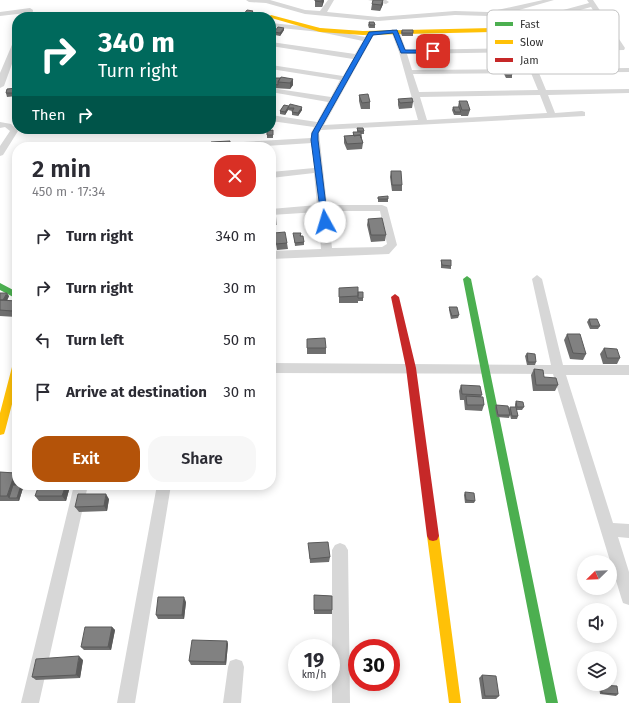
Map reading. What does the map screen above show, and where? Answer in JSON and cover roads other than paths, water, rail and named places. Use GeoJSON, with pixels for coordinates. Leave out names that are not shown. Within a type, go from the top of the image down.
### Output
{"type":"FeatureCollection","features":[{"type":"Feature","properties":{"kind":"street"},"geometry":{"type":"LineString","coordinates":[[249,0],[266,0],[305,12],[359,18],[392,18],[455,13],[487,14]]}},
{"type":"Feature","properties":{"kind":"street"},"geometry":{"type":"LineString","coordinates":[[322,14],[331,0]]}},
{"type":"Feature","properties":{"kind":"street"},"geometry":{"type":"LineString","coordinates":[[371,0],[386,2]]}},
{"type":"Feature","properties":{"kind":"street"},"geometry":{"type":"LineString","coordinates":[[512,10],[552,0]]}},
{"type":"Feature","properties":{"kind":"street"},"geometry":{"type":"LineString","coordinates":[[567,10],[591,2]]}},
{"type":"Feature","properties":{"kind":"street"},"geometry":{"type":"LineString","coordinates":[[15,12],[30,10],[30,12]]}},
{"type":"Feature","properties":{"kind":"street"},"geometry":{"type":"LineString","coordinates":[[0,14],[12,12]]}},
{"type":"Feature","properties":{"kind":"street"},"geometry":{"type":"LineString","coordinates":[[276,18],[320,30]]}},
{"type":"Feature","properties":{"kind":"street"},"geometry":{"type":"LineString","coordinates":[[327,252],[314,140],[319,127],[358,58],[367,36],[359,18]]}},
{"type":"Feature","properties":{"kind":"street"},"geometry":{"type":"LineString","coordinates":[[276,26],[367,36],[395,31],[487,32]]}},
{"type":"Feature","properties":{"kind":"street"},"geometry":{"type":"LineString","coordinates":[[395,31],[403,52],[423,122]]}},
{"type":"Feature","properties":{"kind":"street"},"geometry":{"type":"LineString","coordinates":[[276,45],[358,58]]}},
{"type":"Feature","properties":{"kind":"street"},"geometry":{"type":"LineString","coordinates":[[0,86],[3,64],[12,50]]}},
{"type":"Feature","properties":{"kind":"street"},"geometry":{"type":"LineString","coordinates":[[403,52],[487,50]]}},
{"type":"Feature","properties":{"kind":"street"},"geometry":{"type":"LineString","coordinates":[[276,68],[346,79]]}},
{"type":"Feature","properties":{"kind":"street"},"geometry":{"type":"LineString","coordinates":[[619,70],[629,70]]}},
{"type":"Feature","properties":{"kind":"street"},"geometry":{"type":"LineString","coordinates":[[409,72],[487,71]]}},
{"type":"Feature","properties":{"kind":"street"},"geometry":{"type":"LineString","coordinates":[[534,74],[552,115]]}},
{"type":"Feature","properties":{"kind":"street"},"geometry":{"type":"LineString","coordinates":[[276,91],[334,100]]}},
{"type":"Feature","properties":{"kind":"street"},"geometry":{"type":"LineString","coordinates":[[415,95],[629,91]]}},
{"type":"Feature","properties":{"kind":"street"},"geometry":{"type":"LineString","coordinates":[[276,119],[319,127],[582,114]]}},
{"type":"Feature","properties":{"kind":"street"},"geometry":{"type":"LineString","coordinates":[[0,125],[6,124],[12,127]]}},
{"type":"Feature","properties":{"kind":"street"},"geometry":{"type":"LineString","coordinates":[[0,153],[12,134]]}},
{"type":"Feature","properties":{"kind":"street"},"geometry":{"type":"LineString","coordinates":[[276,143],[314,140]]}},
{"type":"Feature","properties":{"kind":"street"},"geometry":{"type":"LineString","coordinates":[[276,174],[318,170]]}},
{"type":"Feature","properties":{"kind":"street"},"geometry":{"type":"LineString","coordinates":[[276,212],[323,208],[382,208],[384,209],[392,245],[385,251],[276,255]]}},
{"type":"Feature","properties":{"kind":"street"},"geometry":{"type":"LineString","coordinates":[[467,279],[484,370],[552,703]]}},
{"type":"Feature","properties":{"kind":"street"},"geometry":{"type":"LineString","coordinates":[[537,279],[558,370],[629,597]]}},
{"type":"Feature","properties":{"kind":"street"},"geometry":{"type":"LineString","coordinates":[[0,286],[12,293]]}},
{"type":"Feature","properties":{"kind":"street"},"geometry":{"type":"LineString","coordinates":[[395,297],[411,368],[455,703]]}},
{"type":"Feature","properties":{"kind":"street"},"geometry":{"type":"LineString","coordinates":[[276,368],[629,370]]}},
{"type":"Feature","properties":{"kind":"street"},"geometry":{"type":"LineString","coordinates":[[0,431],[12,386]]}},
{"type":"Feature","properties":{"kind":"street"},"geometry":{"type":"LineString","coordinates":[[30,703],[80,490]]}},
{"type":"Feature","properties":{"kind":"street"},"geometry":{"type":"LineString","coordinates":[[126,703],[163,490]]}},
{"type":"Feature","properties":{"kind":"street"},"geometry":{"type":"LineString","coordinates":[[608,530],[629,531]]}},
{"type":"Feature","properties":{"kind":"street"},"geometry":{"type":"LineString","coordinates":[[340,550],[342,703]]}},
{"type":"Feature","properties":{"kind":"street"},"geometry":{"type":"LineString","coordinates":[[232,703],[236,668]]}}]}
